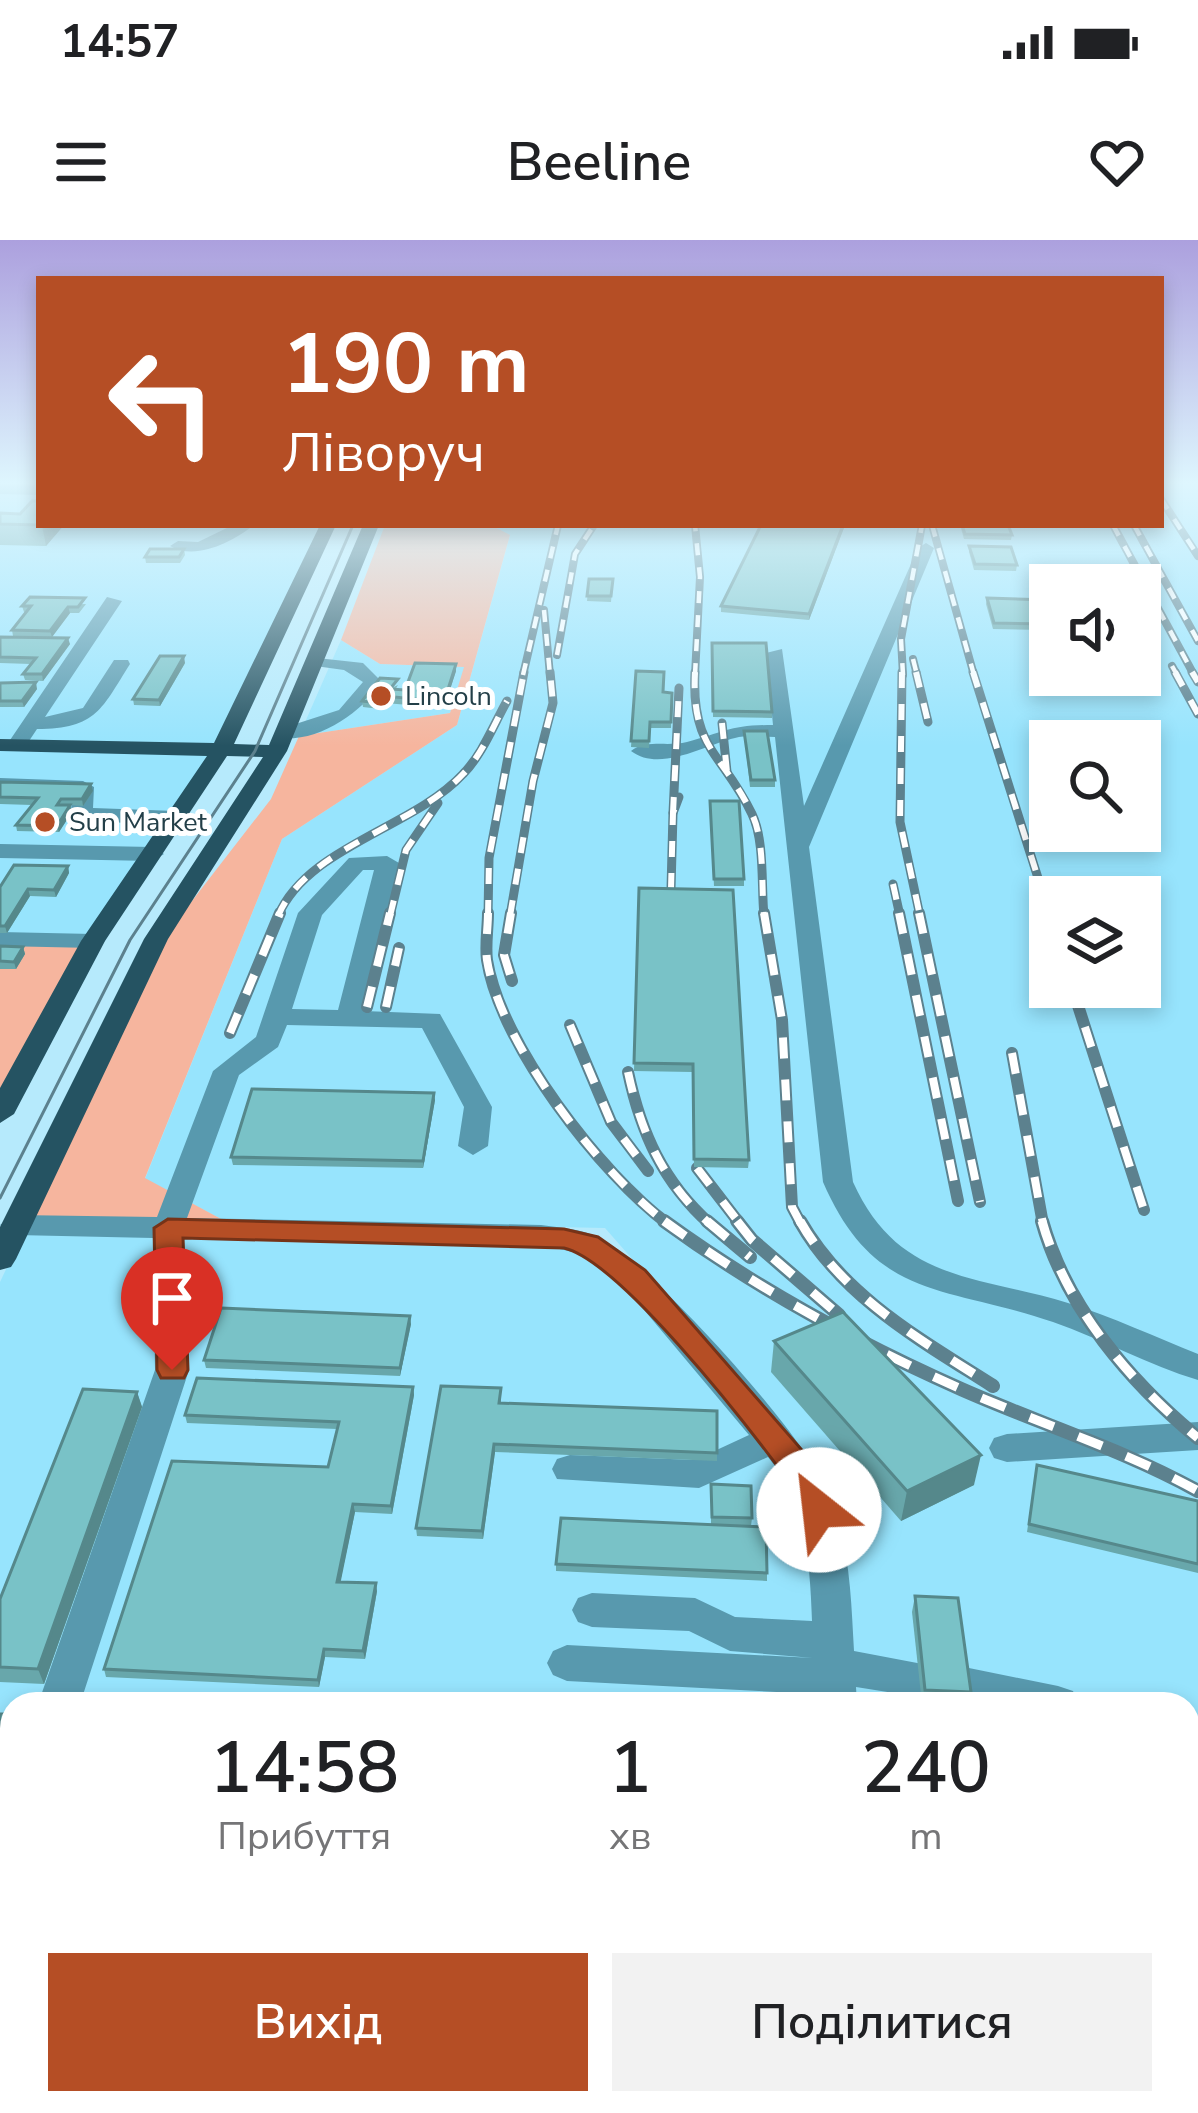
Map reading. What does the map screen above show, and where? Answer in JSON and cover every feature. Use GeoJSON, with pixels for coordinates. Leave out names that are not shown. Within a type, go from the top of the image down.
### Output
{"type":"FeatureCollection","features":[{"type":"Feature","properties":{"kind":"main road"},"geometry":{"type":"LineString","coordinates":[[0,1114],[93,941],[221,750],[306,570]]}},
{"type":"Feature","properties":{"kind":"main road"},"geometry":{"type":"LineString","coordinates":[[0,1259],[8,1225],[156,939],[281,743],[352,570]]}},
{"type":"Feature","properties":{"kind":"main road"},"geometry":{"type":"LineString","coordinates":[[8,746],[221,750],[281,743]]}},
{"type":"Feature","properties":{"kind":"street"},"geometry":{"type":"LineString","coordinates":[[797,849],[916,570]]}},
{"type":"Feature","properties":{"kind":"street"},"geometry":{"type":"LineString","coordinates":[[8,746],[33,722],[113,601]]}},
{"type":"Feature","properties":{"kind":"street"},"geometry":{"type":"LineString","coordinates":[[775,653],[838,1182],[848,1213],[872,1242],[908,1268],[953,1288],[1058,1311],[1198,1368]]}},
{"type":"Feature","properties":{"kind":"street"},"geometry":{"type":"LineString","coordinates":[[281,743],[346,714],[373,683],[355,667],[315,661]]}},
{"type":"Feature","properties":{"kind":"street"},"geometry":{"type":"LineString","coordinates":[[33,722],[51,723],[90,712],[121,664]]}},
{"type":"Feature","properties":{"kind":"street"},"geometry":{"type":"LineString","coordinates":[[640,751],[688,749],[734,731],[782,731]]}},
{"type":"Feature","properties":{"kind":"street"},"geometry":{"type":"LineString","coordinates":[[0,784],[83,787],[82,814],[176,818]]}},
{"type":"Feature","properties":{"kind":"street"},"geometry":{"type":"LineString","coordinates":[[0,850],[152,854]]}},
{"type":"Feature","properties":{"kind":"street"},"geometry":{"type":"LineString","coordinates":[[63,1692],[172,1370],[168,1228],[227,1071],[268,1041],[310,913],[357,863],[387,863],[349,1018]]}},
{"type":"Feature","properties":{"kind":"street"},"geometry":{"type":"LineString","coordinates":[[0,939],[93,941]]}},
{"type":"Feature","properties":{"kind":"street"},"geometry":{"type":"LineString","coordinates":[[275,1017],[431,1020],[478,1107],[473,1146]]}},
{"type":"Feature","properties":{"kind":"street"},"geometry":{"type":"LineString","coordinates":[[8,1225],[541,1235],[587,1244],[635,1277],[796,1466],[819,1510],[833,1672]]}},
{"type":"Feature","properties":{"kind":"street"},"geometry":{"type":"LineString","coordinates":[[1007,1448],[1198,1436]]}},
{"type":"Feature","properties":{"kind":"street"},"geometry":{"type":"LineString","coordinates":[[571,1468],[699,1474],[773,1439]]}},
{"type":"Feature","properties":{"kind":"street"},"geometry":{"type":"LineString","coordinates":[[592,1610],[695,1615],[730,1634],[833,1672]]}},
{"type":"Feature","properties":{"kind":"street"},"geometry":{"type":"LineString","coordinates":[[566,1664],[919,1679]]}},
{"type":"Feature","properties":{"kind":"street"},"geometry":{"type":"LineString","coordinates":[[964,1685],[999,1692]]}},
{"type":"Feature","properties":{"kind":"shaded area"},"geometry":{"type":"Polygon","coordinates":[[[0,570],[300,570],[214,748],[0,743],[0,570]]]}},
{"type":"Feature","properties":{"kind":"shaded area"},"geometry":{"type":"Polygon","coordinates":[[[368,570],[500,570],[457,725],[282,839],[145,1178],[223,1220],[31,1216],[161,941],[271,799],[299,736],[450,713],[464,667],[380,664],[341,640],[368,570]]]}},
{"type":"Feature","properties":{"kind":"shaded area"},"geometry":{"type":"Polygon","coordinates":[[[500,570],[1029,570],[1029,696],[1161,696],[1161,570],[1198,570],[1198,1692],[851,1692],[837,1492],[605,1228],[223,1220],[145,1179],[282,839],[457,725],[500,570]]]}},
{"type":"Feature","properties":{"kind":"shaded area"},"geometry":{"type":"Polygon","coordinates":[[[341,640],[380,664],[465,667],[450,713],[299,736],[341,640]]]}},
{"type":"Feature","properties":{"kind":"shaded area"},"geometry":{"type":"Polygon","coordinates":[[[0,748],[211,753],[81,946],[0,944],[0,748]]]}},
{"type":"Feature","properties":{"kind":"shaded area"},"geometry":{"type":"Polygon","coordinates":[[[0,944],[81,946],[0,1092],[0,944]]]}},
{"type":"Feature","properties":{"kind":"shaded area"},"geometry":{"type":"Polygon","coordinates":[[[23,1234],[592,1244],[809,1497],[821,1692],[0,1692],[0,1282],[23,1234]]]}},
{"type":"Feature","properties":{"kind":"building"},"geometry":{"type":"Polygon","coordinates":[[[739,570],[826,570],[809,614],[721,606],[739,570]]]}},
{"type":"Feature","properties":{"kind":"building"},"geometry":{"type":"Polygon","coordinates":[[[589,579],[613,579],[611,596],[587,596],[589,579]]]}},
{"type":"Feature","properties":{"kind":"building"},"geometry":{"type":"Polygon","coordinates":[[[30,597],[85,598],[78,607],[68,607],[50,631],[12,630],[31,606],[22,606],[30,597]]]}},
{"type":"Feature","properties":{"kind":"building"},"geometry":{"type":"Polygon","coordinates":[[[987,598],[1029,599],[1029,624],[994,623],[987,598]]]}},
{"type":"Feature","properties":{"kind":"building"},"geometry":{"type":"Polygon","coordinates":[[[0,637],[68,638],[42,674],[23,674],[36,658],[0,657],[0,637]]]}},
{"type":"Feature","properties":{"kind":"building"},"geometry":{"type":"Polygon","coordinates":[[[712,643],[766,643],[772,712],[713,711],[712,643]]]}},
{"type":"Feature","properties":{"kind":"building"},"geometry":{"type":"Polygon","coordinates":[[[160,656],[184,656],[159,700],[133,699],[160,656]]]}},
{"type":"Feature","properties":{"kind":"building"},"geometry":{"type":"Polygon","coordinates":[[[415,663],[456,664],[444,702],[385,696],[380,703],[362,701],[380,678],[398,679],[390,689],[405,690],[415,663]]]}},
{"type":"Feature","properties":{"kind":"building"},"geometry":{"type":"Polygon","coordinates":[[[636,671],[664,672],[663,692],[672,693],[671,722],[650,722],[649,741],[631,741],[636,671]]]}},
{"type":"Feature","properties":{"kind":"building"},"geometry":{"type":"Polygon","coordinates":[[[36,682],[22,701],[0,701],[0,683],[36,682]]]}},
{"type":"Feature","properties":{"kind":"building"},"geometry":{"type":"Polygon","coordinates":[[[744,731],[767,731],[775,780],[751,780],[744,731]]]}},
{"type":"Feature","properties":{"kind":"building"},"geometry":{"type":"Polygon","coordinates":[[[0,782],[91,784],[82,799],[61,799],[57,805],[70,805],[57,826],[16,825],[38,798],[0,797],[0,782]]]}},
{"type":"Feature","properties":{"kind":"building"},"geometry":{"type":"Polygon","coordinates":[[[710,801],[739,801],[744,879],[714,879],[710,801]]]}},
{"type":"Feature","properties":{"kind":"building"},"geometry":{"type":"Polygon","coordinates":[[[14,865],[68,866],[54,890],[28,889],[5,926],[0,926],[0,887],[14,865]]]}},
{"type":"Feature","properties":{"kind":"building"},"geometry":{"type":"Polygon","coordinates":[[[639,888],[733,890],[749,1160],[694,1159],[693,1064],[634,1063],[639,888]]]}},
{"type":"Feature","properties":{"kind":"building"},"geometry":{"type":"Polygon","coordinates":[[[0,946],[23,947],[14,962],[0,961],[0,946]]]}},
{"type":"Feature","properties":{"kind":"building"},"geometry":{"type":"Polygon","coordinates":[[[252,1089],[434,1093],[423,1161],[231,1157],[252,1089]]]}},
{"type":"Feature","properties":{"kind":"building"},"geometry":{"type":"Polygon","coordinates":[[[221,1308],[410,1316],[400,1368],[204,1360],[221,1308]]]}},
{"type":"Feature","properties":{"kind":"building"},"geometry":{"type":"Polygon","coordinates":[[[843,1312],[981,1455],[907,1491],[774,1341],[843,1312]]]}},
{"type":"Feature","properties":{"kind":"building"},"geometry":{"type":"Polygon","coordinates":[[[197,1378],[413,1387],[391,1506],[353,1504],[337,1582],[376,1583],[363,1651],[324,1649],[318,1680],[104,1669],[172,1461],[328,1467],[339,1422],[185,1415],[197,1378]]]}},
{"type":"Feature","properties":{"kind":"building"},"geometry":{"type":"Polygon","coordinates":[[[441,1386],[501,1388],[499,1403],[717,1411],[717,1453],[494,1444],[482,1531],[416,1528],[441,1386]]]}},
{"type":"Feature","properties":{"kind":"building"},"geometry":{"type":"Polygon","coordinates":[[[83,1389],[137,1392],[38,1669],[0,1667],[0,1599],[83,1389]]]}},
{"type":"Feature","properties":{"kind":"building"},"geometry":{"type":"Polygon","coordinates":[[[1037,1465],[1198,1501],[1198,1564],[1029,1524],[1037,1465]]]}},
{"type":"Feature","properties":{"kind":"building"},"geometry":{"type":"Polygon","coordinates":[[[711,1484],[751,1486],[752,1518],[712,1517],[711,1484]]]}},
{"type":"Feature","properties":{"kind":"building"},"geometry":{"type":"Polygon","coordinates":[[[561,1518],[766,1527],[767,1573],[556,1564],[561,1518]]]}},
{"type":"Feature","properties":{"kind":"building"},"geometry":{"type":"Polygon","coordinates":[[[915,1596],[958,1598],[971,1692],[925,1690],[915,1596]]]}},
{"type":"Feature","properties":{"kind":"tram line"},"geometry":{"type":"LineString","coordinates":[[0,1198],[130,940],[255,751],[333,570]]}},
{"type":"Feature","properties":{"kind":"railway"},"geometry":{"type":"LineString","coordinates":[[523,675],[547,570]]}},
{"type":"Feature","properties":{"kind":"railway"},"geometry":{"type":"LineString","coordinates":[[557,655],[572,570]]}},
{"type":"Feature","properties":{"kind":"railway"},"geometry":{"type":"LineString","coordinates":[[695,675],[699,570]]}},
{"type":"Feature","properties":{"kind":"railway"},"geometry":{"type":"LineString","coordinates":[[903,675],[901,639],[914,570]]}},
{"type":"Feature","properties":{"kind":"railway"},"geometry":{"type":"LineString","coordinates":[[945,570],[974,675]]}},
{"type":"Feature","properties":{"kind":"railway"},"geometry":{"type":"LineString","coordinates":[[1138,570],[1194,675]]}},
{"type":"Feature","properties":{"kind":"railway"},"geometry":{"type":"LineString","coordinates":[[1159,570],[1198,641]]}},
{"type":"Feature","properties":{"kind":"railway"},"geometry":{"type":"LineString","coordinates":[[544,610],[550,675]]}},
{"type":"Feature","properties":{"kind":"railway"},"geometry":{"type":"LineString","coordinates":[[913,659],[917,675]]}},
{"type":"Feature","properties":{"kind":"railway"},"geometry":{"type":"LineString","coordinates":[[1172,666],[1177,675]]}},
{"type":"Feature","properties":{"kind":"railway"},"geometry":{"type":"LineString","coordinates":[[488,916],[489,858],[524,672]]}},
{"type":"Feature","properties":{"kind":"railway"},"geometry":{"type":"LineString","coordinates":[[510,916],[533,781],[553,703],[550,672]]}},
{"type":"Feature","properties":{"kind":"railway"},"geometry":{"type":"LineString","coordinates":[[902,672],[900,822],[920,916]]}},
{"type":"Feature","properties":{"kind":"railway"},"geometry":{"type":"LineString","coordinates":[[916,672],[928,722]]}},
{"type":"Feature","properties":{"kind":"railway"},"geometry":{"type":"LineString","coordinates":[[973,672],[1037,876]]}},
{"type":"Feature","properties":{"kind":"railway"},"geometry":{"type":"LineString","coordinates":[[1175,672],[1198,714]]}},
{"type":"Feature","properties":{"kind":"railway"},"geometry":{"type":"LineString","coordinates":[[1192,672],[1198,682]]}},
{"type":"Feature","properties":{"kind":"railway"},"geometry":{"type":"LineString","coordinates":[[695,675],[704,735],[756,825],[764,916]]}},
{"type":"Feature","properties":{"kind":"railway"},"geometry":{"type":"LineString","coordinates":[[673,813],[679,688]]}},
{"type":"Feature","properties":{"kind":"railway"},"geometry":{"type":"LineString","coordinates":[[278,916],[312,872],[442,793],[463,774],[507,701]]}},
{"type":"Feature","properties":{"kind":"railway"},"geometry":{"type":"LineString","coordinates":[[722,723],[727,772]]}},
{"type":"Feature","properties":{"kind":"railway"},"geometry":{"type":"LineString","coordinates":[[673,813],[679,797]]}},
{"type":"Feature","properties":{"kind":"railway"},"geometry":{"type":"LineString","coordinates":[[390,916],[406,850],[438,803]]}},
{"type":"Feature","properties":{"kind":"railway"},"geometry":{"type":"LineString","coordinates":[[671,889],[673,813]]}},
{"type":"Feature","properties":{"kind":"railway"},"geometry":{"type":"LineString","coordinates":[[893,884],[900,916]]}},
{"type":"Feature","properties":{"kind":"railway"},"geometry":{"type":"LineString","coordinates":[[230,1033],[280,913]]}},
{"type":"Feature","properties":{"kind":"railway"},"geometry":{"type":"LineString","coordinates":[[367,1007],[390,913]]}},
{"type":"Feature","properties":{"kind":"railway"},"geometry":{"type":"LineString","coordinates":[[488,913],[487,960],[496,993],[532,1067],[585,1141],[667,1223]]}},
{"type":"Feature","properties":{"kind":"railway"},"geometry":{"type":"LineString","coordinates":[[511,913],[504,955],[512,981]]}},
{"type":"Feature","properties":{"kind":"railway"},"geometry":{"type":"LineString","coordinates":[[764,913],[782,1020],[792,1207],[801,1224]]}},
{"type":"Feature","properties":{"kind":"railway"},"geometry":{"type":"LineString","coordinates":[[899,913],[958,1201]]}},
{"type":"Feature","properties":{"kind":"railway"},"geometry":{"type":"LineString","coordinates":[[919,913],[980,1202]]}},
{"type":"Feature","properties":{"kind":"railway"},"geometry":{"type":"LineString","coordinates":[[386,1007],[399,948]]}},
{"type":"Feature","properties":{"kind":"railway"},"geometry":{"type":"LineString","coordinates":[[1079,1008],[1144,1210]]}},
{"type":"Feature","properties":{"kind":"railway"},"geometry":{"type":"LineString","coordinates":[[570,1025],[611,1122],[648,1171]]}},
{"type":"Feature","properties":{"kind":"railway"},"geometry":{"type":"LineString","coordinates":[[1012,1053],[1043,1224]]}},
{"type":"Feature","properties":{"kind":"railway"},"geometry":{"type":"LineString","coordinates":[[628,1072],[656,1155],[679,1191],[707,1221]]}},
{"type":"Feature","properties":{"kind":"railway"},"geometry":{"type":"LineString","coordinates":[[697,1168],[740,1224]]}},
{"type":"Feature","properties":{"kind":"railway"},"geometry":{"type":"LineString","coordinates":[[707,1221],[750,1257]]}},
{"type":"Feature","properties":{"kind":"railway"},"geometry":{"type":"LineString","coordinates":[[707,1221],[710,1224]]}},
{"type":"Feature","properties":{"kind":"railway"},"geometry":{"type":"LineString","coordinates":[[737,1221],[752,1240],[839,1315]]}},
{"type":"Feature","properties":{"kind":"railway"},"geometry":{"type":"LineString","coordinates":[[800,1221],[861,1294],[912,1334],[993,1386]]}},
{"type":"Feature","properties":{"kind":"railway"},"geometry":{"type":"LineString","coordinates":[[667,1223],[771,1291],[884,1353],[1198,1491]]}},
{"type":"Feature","properties":{"kind":"railway"},"geometry":{"type":"LineString","coordinates":[[1043,1224],[1067,1283],[1104,1341],[1148,1393],[1198,1438]]}},
{"type":"Feature","properties":{"kind":"place","name":"Lincoln"},"geometry":{"type":"Point","coordinates":[381,696]}},
{"type":"Feature","properties":{"kind":"place","name":"Sun Market"},"geometry":{"type":"Point","coordinates":[45,822]}},
{"type":"Feature","properties":{"kind":"route"},"geometry":{"type":"LineString","coordinates":[[172,1370],[168,1228],[564,1238],[587,1244],[635,1277],[796,1466],[819,1510]]}}]}
